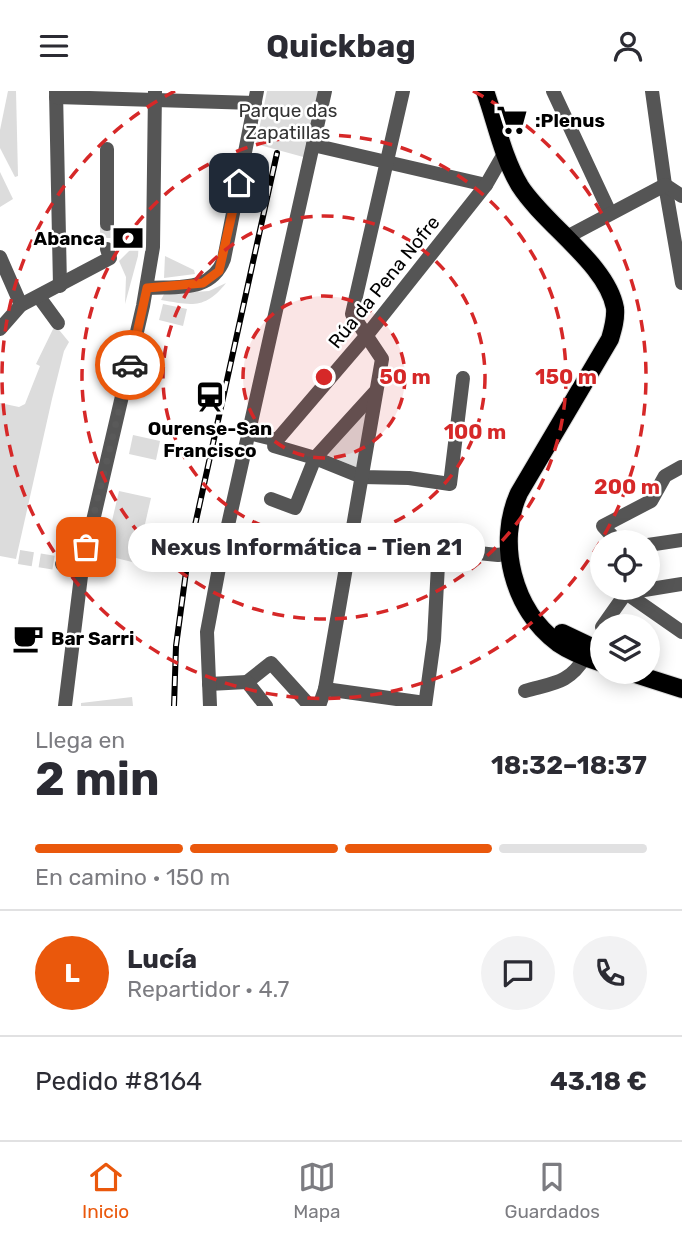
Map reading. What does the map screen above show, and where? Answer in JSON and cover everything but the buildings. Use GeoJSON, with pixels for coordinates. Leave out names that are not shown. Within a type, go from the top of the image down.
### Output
{"type":"FeatureCollection","features":[{"type":"Feature","properties":{"kind":"main road"},"geometry":{"type":"LineString","coordinates":[[485,91],[514,176],[524,191],[591,265],[607,287],[615,308],[614,328],[610,339],[577,399],[519,493],[509,523],[509,553],[517,585],[552,626],[590,652]]}},
{"type":"Feature","properties":{"kind":"main road"},"geometry":{"type":"LineString","coordinates":[[660,681],[682,689]]}},
{"type":"Feature","properties":{"kind":"street"},"geometry":{"type":"LineString","coordinates":[[210,706],[207,632],[325,91]]}},
{"type":"Feature","properties":{"kind":"street"},"geometry":{"type":"LineString","coordinates":[[319,706],[325,689],[382,359],[352,314],[403,91]]}},
{"type":"Feature","properties":{"kind":"street"},"geometry":{"type":"LineString","coordinates":[[553,91],[610,213]]}},
{"type":"Feature","properties":{"kind":"street"},"geometry":{"type":"LineString","coordinates":[[652,91],[682,283]]}},
{"type":"Feature","properties":{"kind":"street"},"geometry":{"type":"LineString","coordinates":[[60,286],[56,94],[256,97],[224,259],[219,271],[203,283],[147,288]]}},
{"type":"Feature","properties":{"kind":"street"},"geometry":{"type":"LineString","coordinates":[[65,706],[82,568],[147,288],[154,232],[155,95]]}},
{"type":"Feature","properties":{"kind":"street"},"geometry":{"type":"LineString","coordinates":[[313,145],[486,185]]}},
{"type":"Feature","properties":{"kind":"street"},"geometry":{"type":"LineString","coordinates":[[107,149],[107,224]]}},
{"type":"Feature","properties":{"kind":"street","name":"Rúa da Pena Nofre"},"geometry":{"type":"LineString","coordinates":[[277,440],[367,335],[486,185],[505,152]]}},
{"type":"Feature","properties":{"kind":"street"},"geometry":{"type":"LineString","coordinates":[[565,237],[665,185]]}},
{"type":"Feature","properties":{"kind":"street"},"geometry":{"type":"LineString","coordinates":[[665,185],[682,196]]}},
{"type":"Feature","properties":{"kind":"street"},"geometry":{"type":"LineString","coordinates":[[0,329],[21,305],[60,286],[109,254]]}},
{"type":"Feature","properties":{"kind":"street"},"geometry":{"type":"LineString","coordinates":[[0,257],[21,305]]}},
{"type":"Feature","properties":{"kind":"street"},"geometry":{"type":"LineString","coordinates":[[39,297],[58,323]]}},
{"type":"Feature","properties":{"kind":"street"},"geometry":{"type":"LineString","coordinates":[[249,433],[277,440],[274,446],[315,458],[362,477],[410,478],[450,484],[463,378]]}},
{"type":"Feature","properties":{"kind":"street"},"geometry":{"type":"LineString","coordinates":[[271,499],[295,508],[315,458],[377,390]]}},
{"type":"Feature","properties":{"kind":"street"},"geometry":{"type":"LineString","coordinates":[[607,530],[603,526],[651,501],[664,476],[682,465]]}},
{"type":"Feature","properties":{"kind":"street"},"geometry":{"type":"LineString","coordinates":[[353,531],[488,554],[509,553]]}},
{"type":"Feature","properties":{"kind":"street"},"geometry":{"type":"LineString","coordinates":[[660,543],[682,540]]}},
{"type":"Feature","properties":{"kind":"street"},"geometry":{"type":"LineString","coordinates":[[325,689],[425,704],[434,640],[439,546]]}},
{"type":"Feature","properties":{"kind":"street"},"geometry":{"type":"LineString","coordinates":[[62,564],[82,568]]}},
{"type":"Feature","properties":{"kind":"street"},"geometry":{"type":"LineString","coordinates":[[660,586],[682,584]]}},
{"type":"Feature","properties":{"kind":"street"},"geometry":{"type":"LineString","coordinates":[[639,600],[682,632]]}},
{"type":"Feature","properties":{"kind":"street"},"geometry":{"type":"LineString","coordinates":[[526,691],[565,681],[590,655]]}},
{"type":"Feature","properties":{"kind":"street"},"geometry":{"type":"LineString","coordinates":[[209,684],[247,682],[271,663],[310,706]]}},
{"type":"Feature","properties":{"kind":"street"},"geometry":{"type":"LineString","coordinates":[[247,682],[266,706]]}},
{"type":"Feature","properties":{"kind":"green space"},"geometry":{"type":"Polygon","coordinates":[[[8,91],[16,91],[18,176],[15,177],[0,148],[0,130],[8,91]]]}},
{"type":"Feature","properties":{"kind":"green space","name":"Parque das Zapatillas"},"geometry":{"type":"Polygon","coordinates":[[[267,91],[322,91],[307,158],[256,144],[267,91]]]}},
{"type":"Feature","properties":{"kind":"green space"},"geometry":{"type":"Polygon","coordinates":[[[0,172],[13,199],[0,207],[0,172]]]}},
{"type":"Feature","properties":{"kind":"green space"},"geometry":{"type":"Polygon","coordinates":[[[139,241],[138,256],[125,304],[126,277],[119,261],[139,241]]]}},
{"type":"Feature","properties":{"kind":"green space"},"geometry":{"type":"Polygon","coordinates":[[[165,256],[194,270],[195,274],[164,278],[165,256]]]}},
{"type":"Feature","properties":{"kind":"green space"},"geometry":{"type":"Polygon","coordinates":[[[226,283],[204,302],[189,304],[161,300],[164,294],[209,291],[226,283]]]}},
{"type":"Feature","properties":{"kind":"green space"},"geometry":{"type":"Polygon","coordinates":[[[163,304],[187,309],[183,326],[159,320],[163,304]]]}},
{"type":"Feature","properties":{"kind":"green space"},"geometry":{"type":"Polygon","coordinates":[[[55,325],[69,342],[64,351],[52,399],[16,559],[0,556],[0,403],[19,407],[25,404],[40,366],[36,364],[55,325]]]}},
{"type":"Feature","properties":{"kind":"green space"},"geometry":{"type":"Polygon","coordinates":[[[368,407],[358,468],[325,454],[368,407]]]}},
{"type":"Feature","properties":{"kind":"green space"},"geometry":{"type":"Polygon","coordinates":[[[133,435],[160,441],[156,460],[129,454],[133,435]]]}},
{"type":"Feature","properties":{"kind":"green space"},"geometry":{"type":"Polygon","coordinates":[[[119,491],[151,498],[136,563],[104,555],[119,491]]]}},
{"type":"Feature","properties":{"kind":"green space"},"geometry":{"type":"Polygon","coordinates":[[[132,697],[133,706],[81,706],[81,703],[132,697]]]}},
{"type":"Feature","properties":{"kind":"tunnel"},"geometry":{"type":"LineString","coordinates":[[107,224],[107,249]]}},
{"type":"Feature","properties":{"kind":"tunnel"},"geometry":{"type":"LineString","coordinates":[[19,557],[62,564]]}},
{"type":"Feature","properties":{"kind":"railway"},"geometry":{"type":"LineString","coordinates":[[174,706],[176,646],[188,557],[277,153]]}},
{"type":"Feature","properties":{"kind":"way so far"},"geometry":{"type":"LineString","coordinates":[[86,547],[130,365]]}},
{"type":"Feature","properties":{"kind":"place","name":":Plenus"},"geometry":{"type":"Point","coordinates":[512,120]}},
{"type":"Feature","properties":{"kind":"place","name":"Abanca"},"geometry":{"type":"Point","coordinates":[128,238]}},
{"type":"Feature","properties":{"kind":"place","name":"Ourense-San Francisco"},"geometry":{"type":"Point","coordinates":[210,397]}},
{"type":"Feature","properties":{"kind":"place","name":"Nexus Informática - Tien 21"},"geometry":{"type":"Point","coordinates":[86,547]}},
{"type":"Feature","properties":{"kind":"place","name":"Bar Sarri"},"geometry":{"type":"Point","coordinates":[28,638]}},
{"type":"Feature","properties":{"kind":"route"},"geometry":{"type":"LineString","coordinates":[[130,365],[147,288],[203,283],[219,271],[224,259],[239,183]]}}]}
